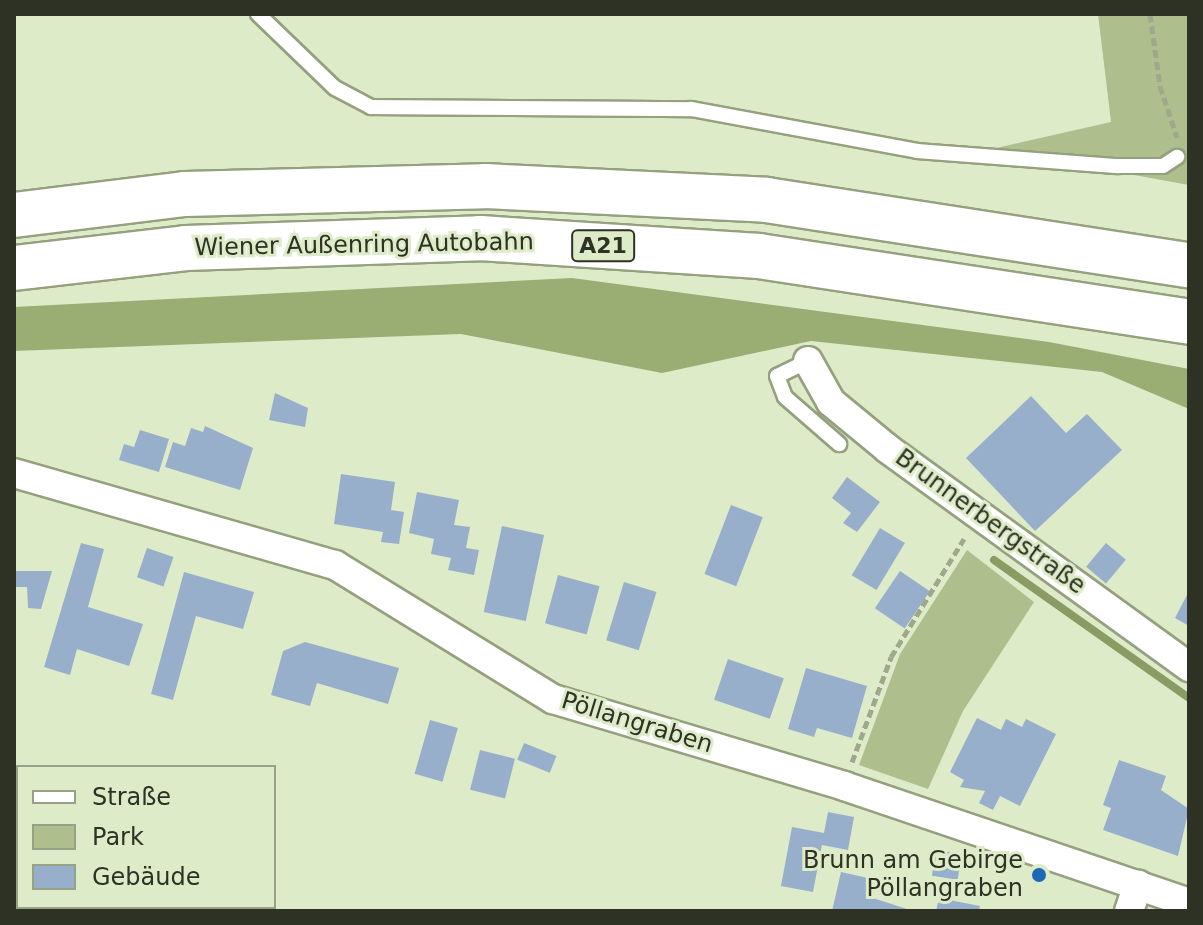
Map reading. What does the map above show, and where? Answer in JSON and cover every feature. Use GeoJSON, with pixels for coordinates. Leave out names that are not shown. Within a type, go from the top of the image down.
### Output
{"type":"FeatureCollection","features":[{"type":"Feature","properties":{"kind":"highway","name":"A21"},"geometry":{"type":"LineString","coordinates":[[14,215],[185,194],[485,186],[767,200],[1189,265]]}},
{"type":"Feature","properties":{"kind":"highway","name":"Wiener Außenring Autobahn"},"geometry":{"type":"LineString","coordinates":[[14,268],[186,248],[480,238],[759,256],[1189,322]]}},
{"type":"Feature","properties":{"kind":"street","name":"Brunnerbergstraße"},"geometry":{"type":"LineString","coordinates":[[808,361],[831,402],[888,449],[1189,667]]}},
{"type":"Feature","properties":{"kind":"street","name":"Pöllangraben"},"geometry":{"type":"LineString","coordinates":[[14,473],[335,565],[553,699],[844,786],[1134,898],[1189,903]]}},
{"type":"Feature","properties":{"kind":"lane"},"geometry":{"type":"LineString","coordinates":[[258,14],[335,88],[371,107],[691,109],[917,151],[1118,166],[1163,166],[1177,157]]}},
{"type":"Feature","properties":{"kind":"lane"},"geometry":{"type":"LineString","coordinates":[[808,361],[777,376],[785,397],[839,444]]}},
{"type":"Feature","properties":{"kind":"path"},"geometry":{"type":"LineString","coordinates":[[1150,14],[1177,157]]}},
{"type":"Feature","properties":{"kind":"path"},"geometry":{"type":"LineString","coordinates":[[844,786],[891,657],[967,542]]}},
{"type":"Feature","properties":{"kind":"green space"},"geometry":{"type":"Polygon","coordinates":[[[1098,14],[1189,14],[1189,185],[992,149],[1111,122],[1098,14]]]}},
{"type":"Feature","properties":{"kind":"green space"},"geometry":{"type":"Polygon","coordinates":[[[572,278],[1049,342],[1189,369],[1189,409],[1102,372],[811,341],[662,373],[461,334],[14,351],[14,307],[572,278]]]}},
{"type":"Feature","properties":{"kind":"green space"},"geometry":{"type":"Polygon","coordinates":[[[967,550],[1034,602],[963,711],[928,789],[859,765],[900,654],[967,550]]]}},
{"type":"Feature","properties":{"kind":"building"},"geometry":{"type":"Polygon","coordinates":[[[275,393],[308,408],[305,427],[269,420],[275,393]]]}},
{"type":"Feature","properties":{"kind":"building"},"geometry":{"type":"Polygon","coordinates":[[[1031,396],[1066,433],[1087,414],[1122,450],[1035,531],[966,458],[1031,396]]]}},
{"type":"Feature","properties":{"kind":"building"},"geometry":{"type":"Polygon","coordinates":[[[205,426],[253,448],[240,490],[165,467],[173,442],[185,446],[191,428],[203,432],[205,426]]]}},
{"type":"Feature","properties":{"kind":"building"},"geometry":{"type":"Polygon","coordinates":[[[140,430],[169,439],[159,472],[119,460],[124,444],[134,447],[140,430]]]}},
{"type":"Feature","properties":{"kind":"building"},"geometry":{"type":"Polygon","coordinates":[[[341,474],[395,482],[391,510],[404,512],[399,544],[381,542],[383,532],[334,524],[341,474]]]}},
{"type":"Feature","properties":{"kind":"building"},"geometry":{"type":"Polygon","coordinates":[[[847,477],[880,502],[857,532],[843,523],[851,513],[832,498],[847,477]]]}},
{"type":"Feature","properties":{"kind":"building"},"geometry":{"type":"Polygon","coordinates":[[[417,492],[459,500],[454,525],[470,527],[466,548],[479,550],[474,575],[448,570],[451,558],[431,554],[434,539],[409,533],[417,492]]]}},
{"type":"Feature","properties":{"kind":"building"},"geometry":{"type":"Polygon","coordinates":[[[731,505],[763,517],[736,586],[704,574],[731,505]]]}},
{"type":"Feature","properties":{"kind":"building"},"geometry":{"type":"Polygon","coordinates":[[[502,526],[544,535],[526,621],[484,612],[502,526]]]}},
{"type":"Feature","properties":{"kind":"building"},"geometry":{"type":"Polygon","coordinates":[[[880,528],[905,543],[877,590],[852,575],[880,528]]]}},
{"type":"Feature","properties":{"kind":"building"},"geometry":{"type":"Polygon","coordinates":[[[81,543],[104,549],[88,607],[143,624],[129,666],[77,649],[70,675],[44,667],[81,543]]]}},
{"type":"Feature","properties":{"kind":"building"},"geometry":{"type":"Polygon","coordinates":[[[1106,543],[1126,560],[1106,583],[1086,567],[1106,543]]]}},
{"type":"Feature","properties":{"kind":"building"},"geometry":{"type":"Polygon","coordinates":[[[147,548],[173,557],[163,586],[137,577],[147,548]]]}},
{"type":"Feature","properties":{"kind":"building"},"geometry":{"type":"Polygon","coordinates":[[[14,571],[52,571],[41,609],[28,608],[27,587],[14,587],[14,571]]]}},
{"type":"Feature","properties":{"kind":"building"},"geometry":{"type":"Polygon","coordinates":[[[900,571],[930,591],[905,628],[875,608],[900,571]]]}},
{"type":"Feature","properties":{"kind":"building"},"geometry":{"type":"Polygon","coordinates":[[[184,572],[254,592],[243,629],[196,616],[173,700],[151,694],[184,572]]]}},
{"type":"Feature","properties":{"kind":"building"},"geometry":{"type":"Polygon","coordinates":[[[558,575],[600,586],[587,634],[545,623],[558,575]]]}},
{"type":"Feature","properties":{"kind":"building"},"geometry":{"type":"Polygon","coordinates":[[[624,582],[657,592],[639,650],[606,640],[624,582]]]}},
{"type":"Feature","properties":{"kind":"building"},"geometry":{"type":"Polygon","coordinates":[[[1189,591],[1189,626],[1175,618],[1189,591]]]}},
{"type":"Feature","properties":{"kind":"building"},"geometry":{"type":"Polygon","coordinates":[[[305,642],[399,668],[388,704],[317,683],[310,706],[271,695],[283,651],[305,642]]]}},
{"type":"Feature","properties":{"kind":"building"},"geometry":{"type":"Polygon","coordinates":[[[728,659],[784,678],[770,719],[714,700],[728,659]]]}},
{"type":"Feature","properties":{"kind":"building"},"geometry":{"type":"Polygon","coordinates":[[[806,668],[867,686],[852,738],[817,728],[814,737],[788,729],[806,668]]]}},
{"type":"Feature","properties":{"kind":"building"},"geometry":{"type":"Polygon","coordinates":[[[977,718],[1001,730],[1006,719],[1022,727],[1026,719],[1056,734],[1020,806],[1000,796],[993,810],[979,803],[985,791],[960,787],[964,780],[950,772],[977,718]]]}},
{"type":"Feature","properties":{"kind":"building"},"geometry":{"type":"Polygon","coordinates":[[[430,720],[458,728],[442,782],[415,774],[430,720]]]}},
{"type":"Feature","properties":{"kind":"building"},"geometry":{"type":"Polygon","coordinates":[[[524,743],[556,756],[550,773],[517,760],[524,743]]]}},
{"type":"Feature","properties":{"kind":"building"},"geometry":{"type":"Polygon","coordinates":[[[480,750],[515,759],[505,798],[470,790],[480,750]]]}},
{"type":"Feature","properties":{"kind":"building"},"geometry":{"type":"Polygon","coordinates":[[[1119,760],[1166,776],[1161,790],[1189,809],[1178,856],[1103,830],[1111,808],[1103,805],[1119,760]]]}},
{"type":"Feature","properties":{"kind":"building"},"geometry":{"type":"Polygon","coordinates":[[[828,812],[854,817],[848,850],[822,845],[813,892],[781,886],[792,827],[824,833],[828,812]]]}},
{"type":"Feature","properties":{"kind":"building"},"geometry":{"type":"Polygon","coordinates":[[[936,850],[962,854],[958,880],[932,876],[936,850]]]}},
{"type":"Feature","properties":{"kind":"building"},"geometry":{"type":"Polygon","coordinates":[[[841,872],[877,880],[873,898],[913,911],[832,911],[841,872]]]}},
{"type":"Feature","properties":{"kind":"building"},"geometry":{"type":"Polygon","coordinates":[[[939,898],[980,906],[979,911],[936,911],[939,898]]]}},
{"type":"Feature","properties":{"kind":"waterway"},"geometry":{"type":"LineString","coordinates":[[994,560],[1189,698]]}},
{"type":"Feature","properties":{"kind":"place","name":"Brunn am Gebirge Pöllangraben"},"geometry":{"type":"Point","coordinates":[1039,875]}}]}
